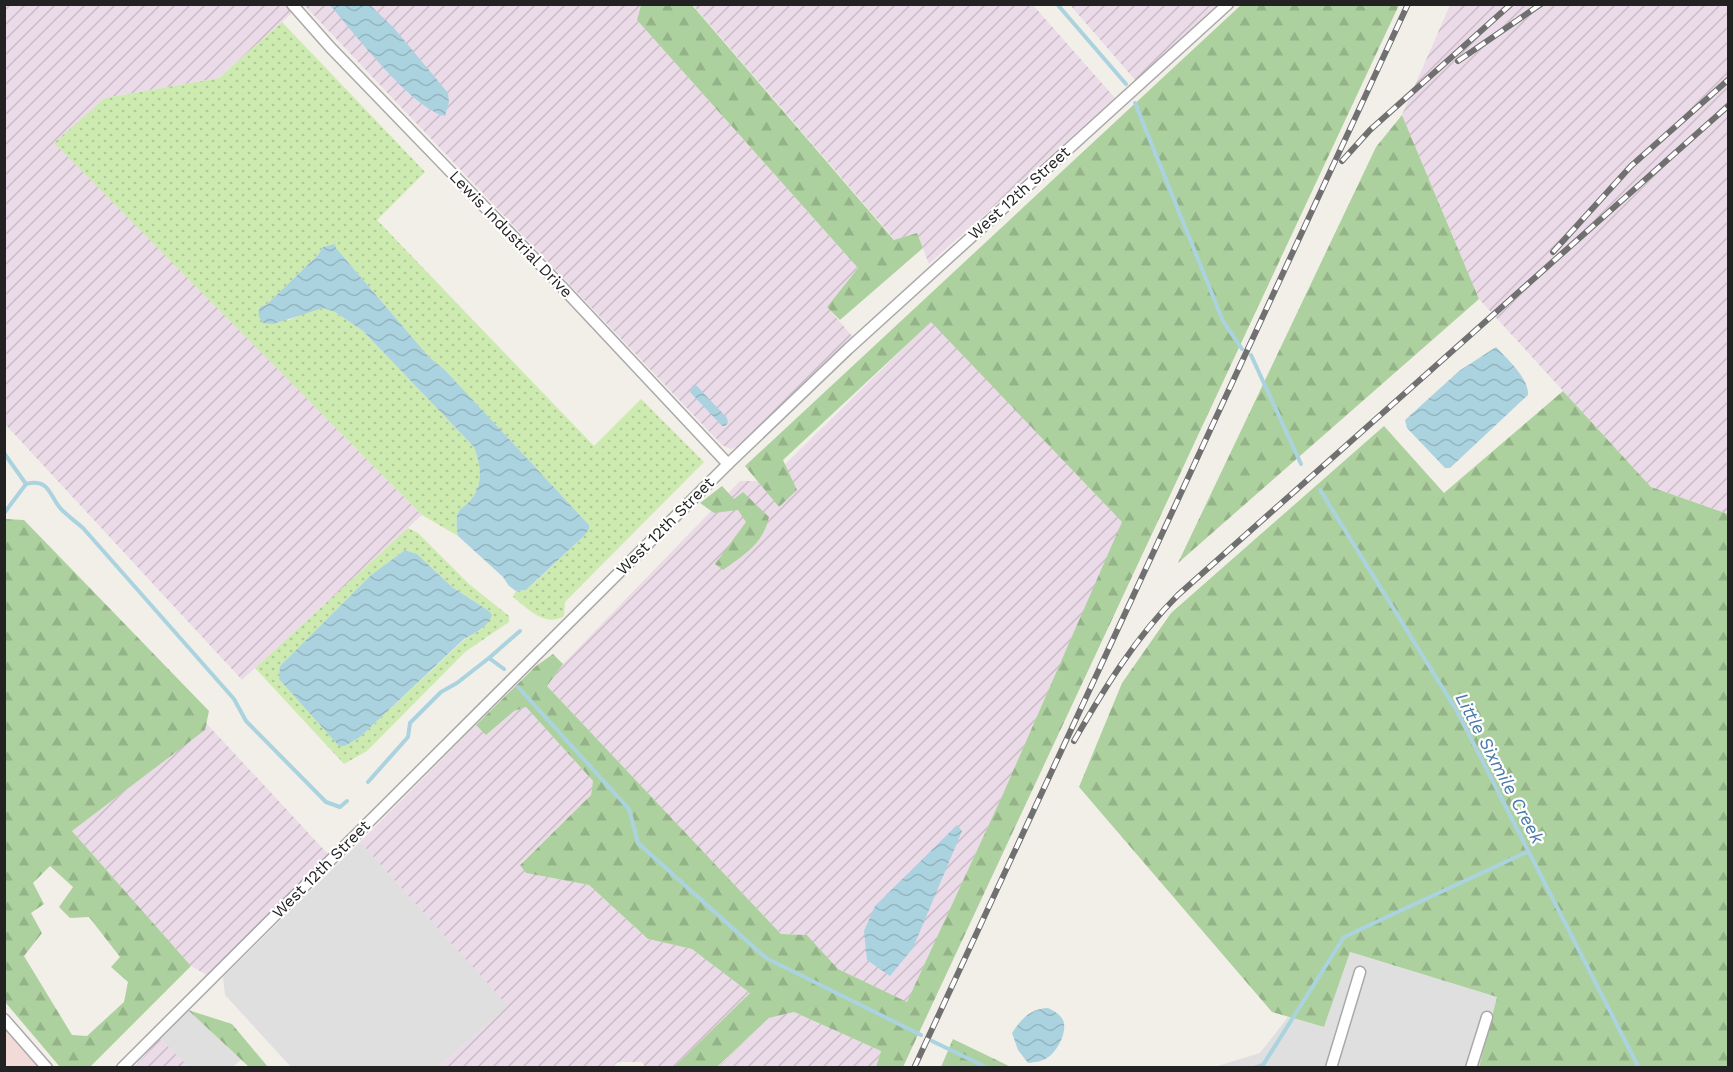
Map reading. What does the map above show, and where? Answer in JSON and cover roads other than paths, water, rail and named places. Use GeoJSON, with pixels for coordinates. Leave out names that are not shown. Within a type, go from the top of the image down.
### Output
{"type":"FeatureCollection","features":[{"type":"Feature","properties":{"kind":"street","name":"Lewis Industrial Drive"},"geometry":{"type":"LineString","coordinates":[[292,4],[728,464]]}},
{"type":"Feature","properties":{"kind":"street","name":"West 12th Street"},"geometry":{"type":"LineString","coordinates":[[122,1068],[728,464],[848,349],[1228,4]]}},
{"type":"Feature","properties":{"kind":"street"},"geometry":{"type":"LineString","coordinates":[[1330,1068],[1360,972]]}},
{"type":"Feature","properties":{"kind":"street"},"geometry":{"type":"LineString","coordinates":[[1471,1068],[1487,1017]]}},
{"type":"Feature","properties":{"kind":"street"},"geometry":{"type":"LineString","coordinates":[[4,1019],[47,1068]]}},
{"type":"Feature","properties":{"kind":"water"},"geometry":{"type":"Polygon","coordinates":[[[330,5],[370,5],[394,28],[448,93],[449,102],[445,116],[416,100],[400,85],[330,5]]]}},
{"type":"Feature","properties":{"kind":"water"},"geometry":{"type":"Polygon","coordinates":[[[335,244],[429,357],[445,370],[589,525],[584,536],[526,590],[516,591],[509,586],[503,577],[458,536],[458,514],[474,496],[479,482],[478,461],[474,447],[363,331],[335,312],[323,308],[273,324],[263,323],[260,319],[261,306],[266,305],[318,255],[323,247],[335,244]]]}},
{"type":"Feature","properties":{"kind":"water"},"geometry":{"type":"Polygon","coordinates":[[[1496,347],[1525,382],[1528,395],[1450,468],[1445,468],[1407,428],[1405,420],[1459,371],[1496,347]]]}},
{"type":"Feature","properties":{"kind":"water"},"geometry":{"type":"Polygon","coordinates":[[[693,385],[697,386],[727,418],[728,423],[725,426],[722,426],[690,392],[693,385]]]}},
{"type":"Feature","properties":{"kind":"water"},"geometry":{"type":"Polygon","coordinates":[[[405,550],[417,554],[452,587],[492,615],[484,626],[464,639],[360,737],[345,746],[339,746],[279,679],[280,666],[371,575],[405,550]]]}},
{"type":"Feature","properties":{"kind":"water"},"geometry":{"type":"Polygon","coordinates":[[[957,825],[962,831],[913,948],[890,976],[867,960],[864,931],[875,906],[957,825]]]}},
{"type":"Feature","properties":{"kind":"water"},"geometry":{"type":"Polygon","coordinates":[[[1048,1008],[1059,1014],[1063,1020],[1063,1036],[1051,1055],[1028,1063],[1018,1050],[1012,1033],[1027,1015],[1036,1010],[1048,1008]]]}},
{"type":"Feature","properties":{"kind":"waterway"},"geometry":{"type":"LineString","coordinates":[[1057,4],[1126,84]]}},
{"type":"Feature","properties":{"kind":"waterway"},"geometry":{"type":"LineString","coordinates":[[1135,103],[1223,321],[1242,349]]}},
{"type":"Feature","properties":{"kind":"waterway"},"geometry":{"type":"LineString","coordinates":[[1251,355],[1301,464]]}},
{"type":"Feature","properties":{"kind":"waterway"},"geometry":{"type":"LineString","coordinates":[[4,453],[26,484],[40,484],[48,489],[61,509],[83,528],[234,699],[246,721],[326,802],[340,807],[347,801]]}},
{"type":"Feature","properties":{"kind":"waterway"},"geometry":{"type":"LineString","coordinates":[[5,512],[26,484]]}},
{"type":"Feature","properties":{"kind":"waterway","name":"Little Sixmile Creek"},"geometry":{"type":"LineString","coordinates":[[1320,490],[1457,711],[1639,1068]]}},
{"type":"Feature","properties":{"kind":"waterway"},"geometry":{"type":"LineString","coordinates":[[489,658],[520,631]]}},
{"type":"Feature","properties":{"kind":"waterway"},"geometry":{"type":"LineString","coordinates":[[368,782],[408,737],[410,723],[441,692],[457,683],[489,658],[504,669]]}},
{"type":"Feature","properties":{"kind":"waterway"},"geometry":{"type":"LineString","coordinates":[[518,687],[629,809],[638,843],[766,958],[921,1035]]}},
{"type":"Feature","properties":{"kind":"waterway"},"geometry":{"type":"LineString","coordinates":[[1254,1068],[1263,1065],[1344,937],[1529,851]]}},
{"type":"Feature","properties":{"kind":"waterway"},"geometry":{"type":"LineString","coordinates":[[932,1041],[988,1068]]}},
{"type":"Feature","properties":{"kind":"railway"},"geometry":{"type":"LineString","coordinates":[[914,1068],[1408,4]]}},
{"type":"Feature","properties":{"kind":"railway"},"geometry":{"type":"LineString","coordinates":[[1342,161],[1370,130],[1511,4]]}},
{"type":"Feature","properties":{"kind":"railway"},"geometry":{"type":"LineString","coordinates":[[1458,61],[1541,4]]}},
{"type":"Feature","properties":{"kind":"railway"},"geometry":{"type":"LineString","coordinates":[[1553,252],[1631,166],[1728,80]]}},
{"type":"Feature","properties":{"kind":"railway"},"geometry":{"type":"LineString","coordinates":[[1074,741],[1134,646],[1178,595],[1728,106]]}}]}
